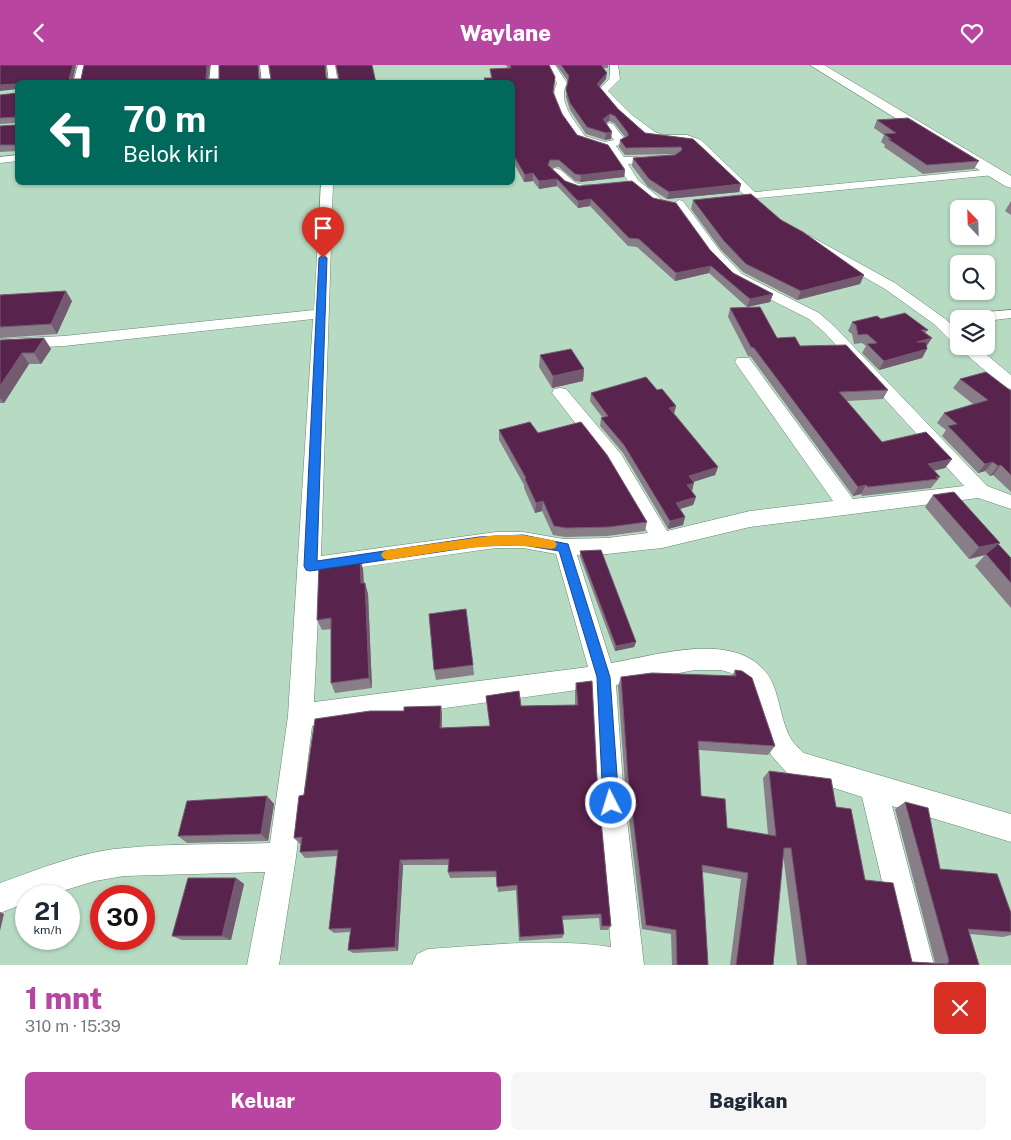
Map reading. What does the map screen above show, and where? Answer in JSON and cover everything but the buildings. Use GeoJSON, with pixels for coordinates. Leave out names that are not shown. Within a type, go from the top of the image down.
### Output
{"type":"FeatureCollection","features":[{"type":"Feature","properties":{"kind":"main road"},"geometry":{"type":"LineString","coordinates":[[816,65],[1011,183]]}},
{"type":"Feature","properties":{"kind":"street"},"geometry":{"type":"LineString","coordinates":[[78,80],[82,65]]}},
{"type":"Feature","properties":{"kind":"street"},"geometry":{"type":"LineString","coordinates":[[214,80],[215,65]]}},
{"type":"Feature","properties":{"kind":"street"},"geometry":{"type":"LineString","coordinates":[[264,65],[267,80]]}},
{"type":"Feature","properties":{"kind":"street"},"geometry":{"type":"LineString","coordinates":[[331,65],[334,80]]}},
{"type":"Feature","properties":{"kind":"street"},"geometry":{"type":"LineString","coordinates":[[551,65],[562,83],[558,97],[569,121],[581,138],[612,147],[621,161],[630,183],[660,203],[697,202]]}},
{"type":"Feature","properties":{"kind":"street"},"geometry":{"type":"LineString","coordinates":[[614,65],[615,79],[603,91],[615,103],[658,137],[688,138],[697,142],[767,210]]}},
{"type":"Feature","properties":{"kind":"street"},"geometry":{"type":"LineString","coordinates":[[607,145],[621,141],[608,126]]}},
{"type":"Feature","properties":{"kind":"street"},"geometry":{"type":"LineString","coordinates":[[621,161],[674,157]]}},
{"type":"Feature","properties":{"kind":"street"},"geometry":{"type":"LineString","coordinates":[[0,160],[15,158]]}},
{"type":"Feature","properties":{"kind":"street"},"geometry":{"type":"LineString","coordinates":[[555,171],[574,187],[606,186]]}},
{"type":"Feature","properties":{"kind":"street"},"geometry":{"type":"LineString","coordinates":[[733,198],[994,172]]}},
{"type":"Feature","properties":{"kind":"street"},"geometry":{"type":"LineString","coordinates":[[263,965],[282,857],[301,716],[310,566],[327,185]]}},
{"type":"Feature","properties":{"kind":"street"},"geometry":{"type":"LineString","coordinates":[[678,204],[715,254],[737,277],[814,316],[830,330],[980,491],[1011,503]]}},
{"type":"Feature","properties":{"kind":"street"},"geometry":{"type":"LineString","coordinates":[[799,233],[890,286],[939,321],[950,332]]}},
{"type":"Feature","properties":{"kind":"street"},"geometry":{"type":"LineString","coordinates":[[0,344],[58,342],[320,314]]}},
{"type":"Feature","properties":{"kind":"street"},"geometry":{"type":"LineString","coordinates":[[995,316],[1011,314]]}},
{"type":"Feature","properties":{"kind":"street"},"geometry":{"type":"LineString","coordinates":[[939,321],[950,320]]}},
{"type":"Feature","properties":{"kind":"street"},"geometry":{"type":"LineString","coordinates":[[977,355],[1011,384]]}},
{"type":"Feature","properties":{"kind":"street"},"geometry":{"type":"LineString","coordinates":[[743,363],[848,507]]}},
{"type":"Feature","properties":{"kind":"street"},"geometry":{"type":"LineString","coordinates":[[560,393],[614,459],[662,540]]}},
{"type":"Feature","properties":{"kind":"street"},"geometry":{"type":"LineString","coordinates":[[310,566],[479,541],[523,540],[564,547],[607,546],[662,540],[750,519],[980,491]]}},
{"type":"Feature","properties":{"kind":"street"},"geometry":{"type":"LineString","coordinates":[[428,965],[535,957],[587,959],[626,965],[610,785],[604,677],[564,547]]}},
{"type":"Feature","properties":{"kind":"street"},"geometry":{"type":"LineString","coordinates":[[301,716],[520,686],[604,677],[695,659],[728,661],[751,673],[761,684],[780,747],[796,764],[1011,828]]}},
{"type":"Feature","properties":{"kind":"street"},"geometry":{"type":"LineString","coordinates":[[873,786],[918,965]]}},
{"type":"Feature","properties":{"kind":"street"},"geometry":{"type":"LineString","coordinates":[[0,898],[65,875],[124,862],[282,857]]}},
{"type":"Feature","properties":{"kind":"slow traffic"},"geometry":{"type":"LineString","coordinates":[[387,555],[479,541],[523,540],[551,544]]}},
{"type":"Feature","properties":{"kind":"route"},"geometry":{"type":"LineString","coordinates":[[323,258],[310,566],[479,541],[523,540],[564,547],[604,677],[611,803]]}}]}
